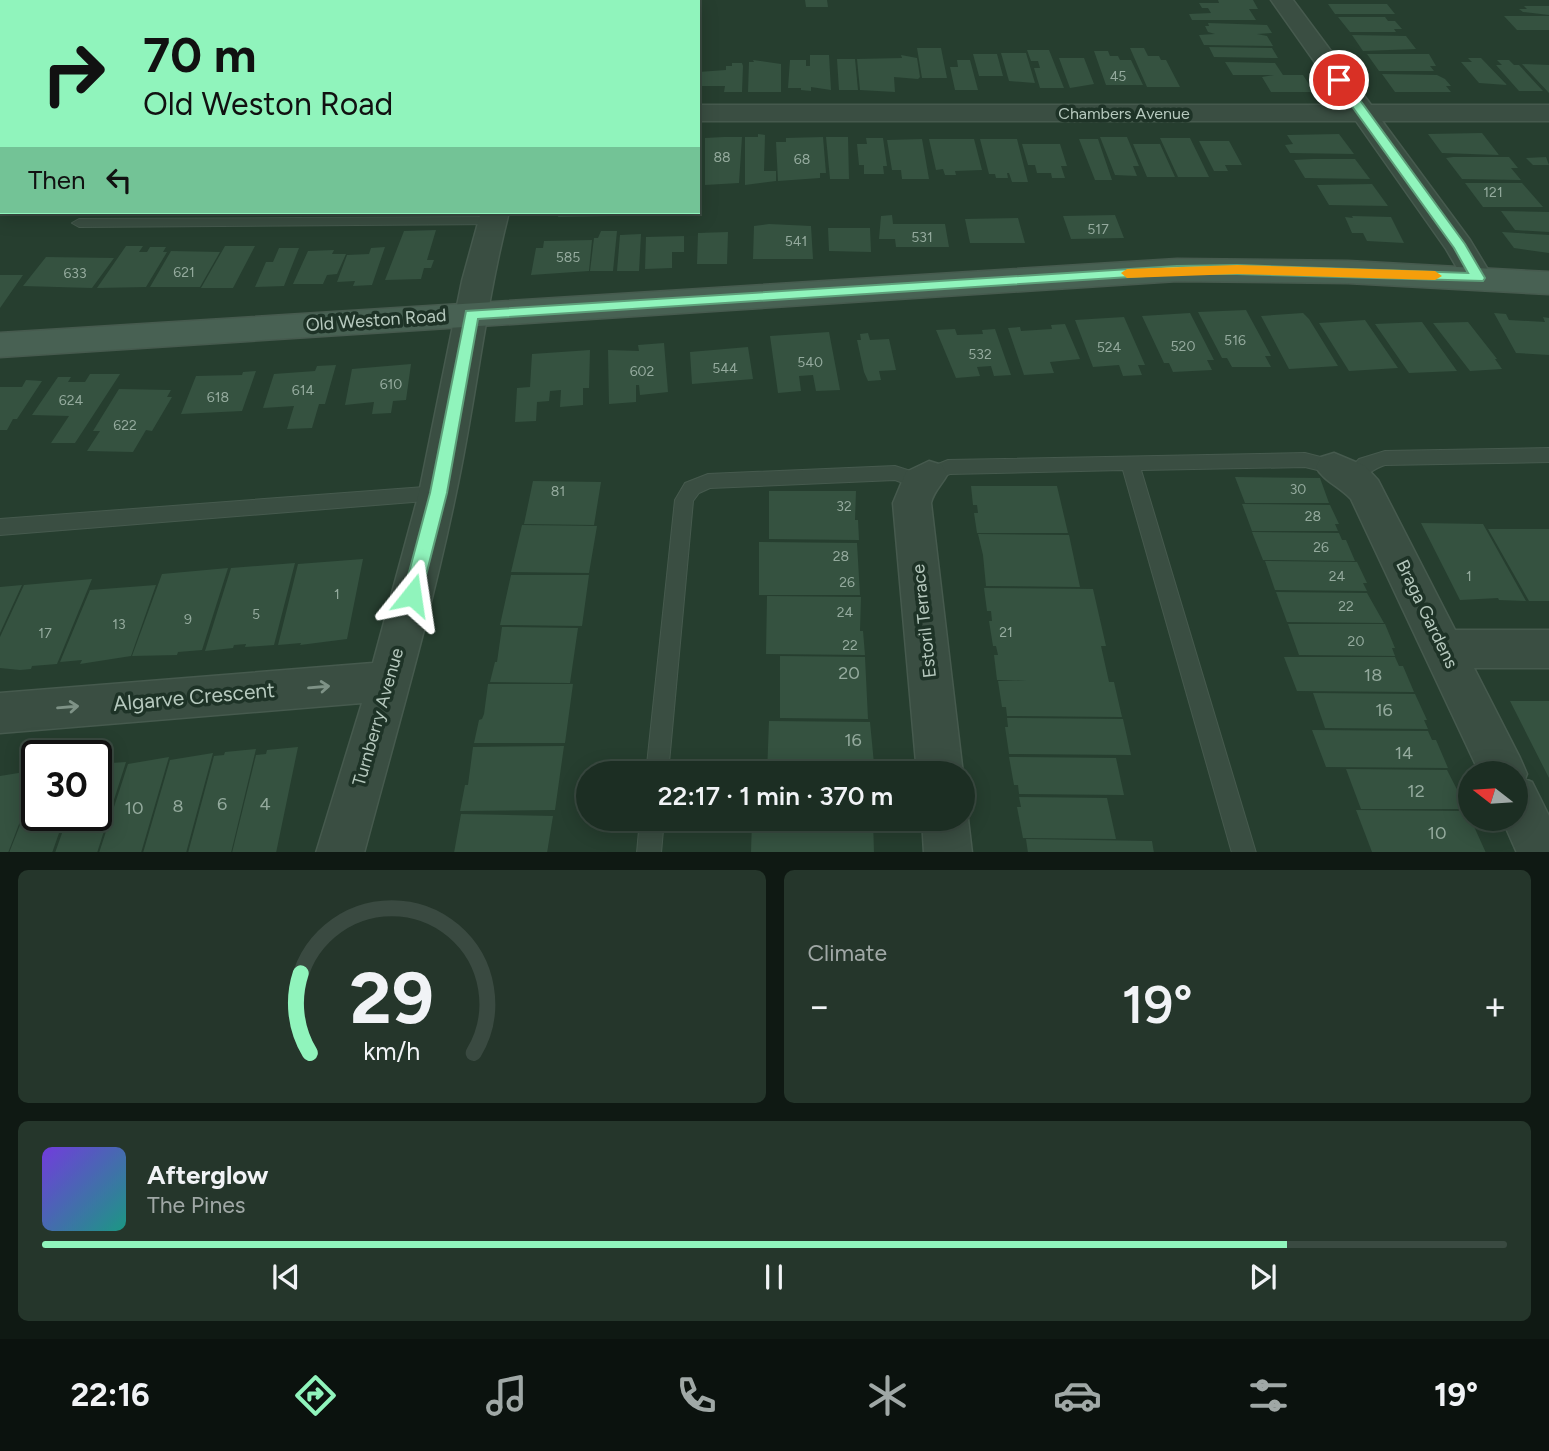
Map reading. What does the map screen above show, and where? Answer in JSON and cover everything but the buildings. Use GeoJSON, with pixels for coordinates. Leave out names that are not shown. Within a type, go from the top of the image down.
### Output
{"type":"FeatureCollection","features":[{"type":"Feature","properties":{"kind":"main road","name":"Old Weston Road"},"geometry":{"type":"LineString","coordinates":[[0,345],[1177,270],[1251,270],[1549,283]]}},
{"type":"Feature","properties":{"kind":"street"},"geometry":{"type":"LineString","coordinates":[[1282,0],[1460,247],[1478,278]]}},
{"type":"Feature","properties":{"kind":"street","name":"Chambers Avenue"},"geometry":{"type":"LineString","coordinates":[[700,113],[1549,113]]}},
{"type":"Feature","properties":{"kind":"street","name":"Turnberry Avenue"},"geometry":{"type":"LineString","coordinates":[[340,852],[389,681],[438,493],[475,285],[494,216]]}},
{"type":"Feature","properties":{"kind":"street","name":"Braga Gardens"},"geometry":{"type":"LineString","coordinates":[[1343,472],[1365,490],[1498,761]]}},
{"type":"Feature","properties":{"kind":"street","name":"Estoril Terrace"},"geometry":{"type":"LineString","coordinates":[[924,478],[912,503],[939,761]]}},
{"type":"Feature","properties":{"kind":"street"},"geometry":{"type":"LineString","coordinates":[[1445,649],[1549,649]]}},
{"type":"Feature","properties":{"kind":"street","name":"Algarve Crescent"},"geometry":{"type":"LineString","coordinates":[[0,713],[389,681]]}},
{"type":"Feature","properties":{"kind":"street"},"geometry":{"type":"LineString","coordinates":[[1528,823],[1542,852]]}},
{"type":"Feature","properties":{"kind":"street"},"geometry":{"type":"LineString","coordinates":[[946,831],[948,852]]}},
{"type":"Feature","properties":{"kind":"lane"},"geometry":{"type":"LineString","coordinates":[[79,223],[494,216]]}},
{"type":"Feature","properties":{"kind":"lane"},"geometry":{"type":"LineString","coordinates":[[658,761],[684,500],[692,488],[708,481],[895,473],[924,478],[948,467],[1130,462],[1305,460],[1343,472],[1385,458],[1549,455]]}},
{"type":"Feature","properties":{"kind":"lane"},"geometry":{"type":"LineString","coordinates":[[1130,462],[1244,852]]}},
{"type":"Feature","properties":{"kind":"lane"},"geometry":{"type":"LineString","coordinates":[[0,527],[438,493]]}},
{"type":"Feature","properties":{"kind":"lane"},"geometry":{"type":"LineString","coordinates":[[649,852],[651,831]]}},
{"type":"Feature","properties":{"kind":"slow traffic"},"geometry":{"type":"LineString","coordinates":[[1127,273],[1237,269],[1435,276]]}},
{"type":"Feature","properties":{"kind":"route"},"geometry":{"type":"LineString","coordinates":[[412,595],[438,493],[468,345],[471,314],[1177,270],[1237,269],[1478,278],[1460,247],[1339,80]]}}]}
